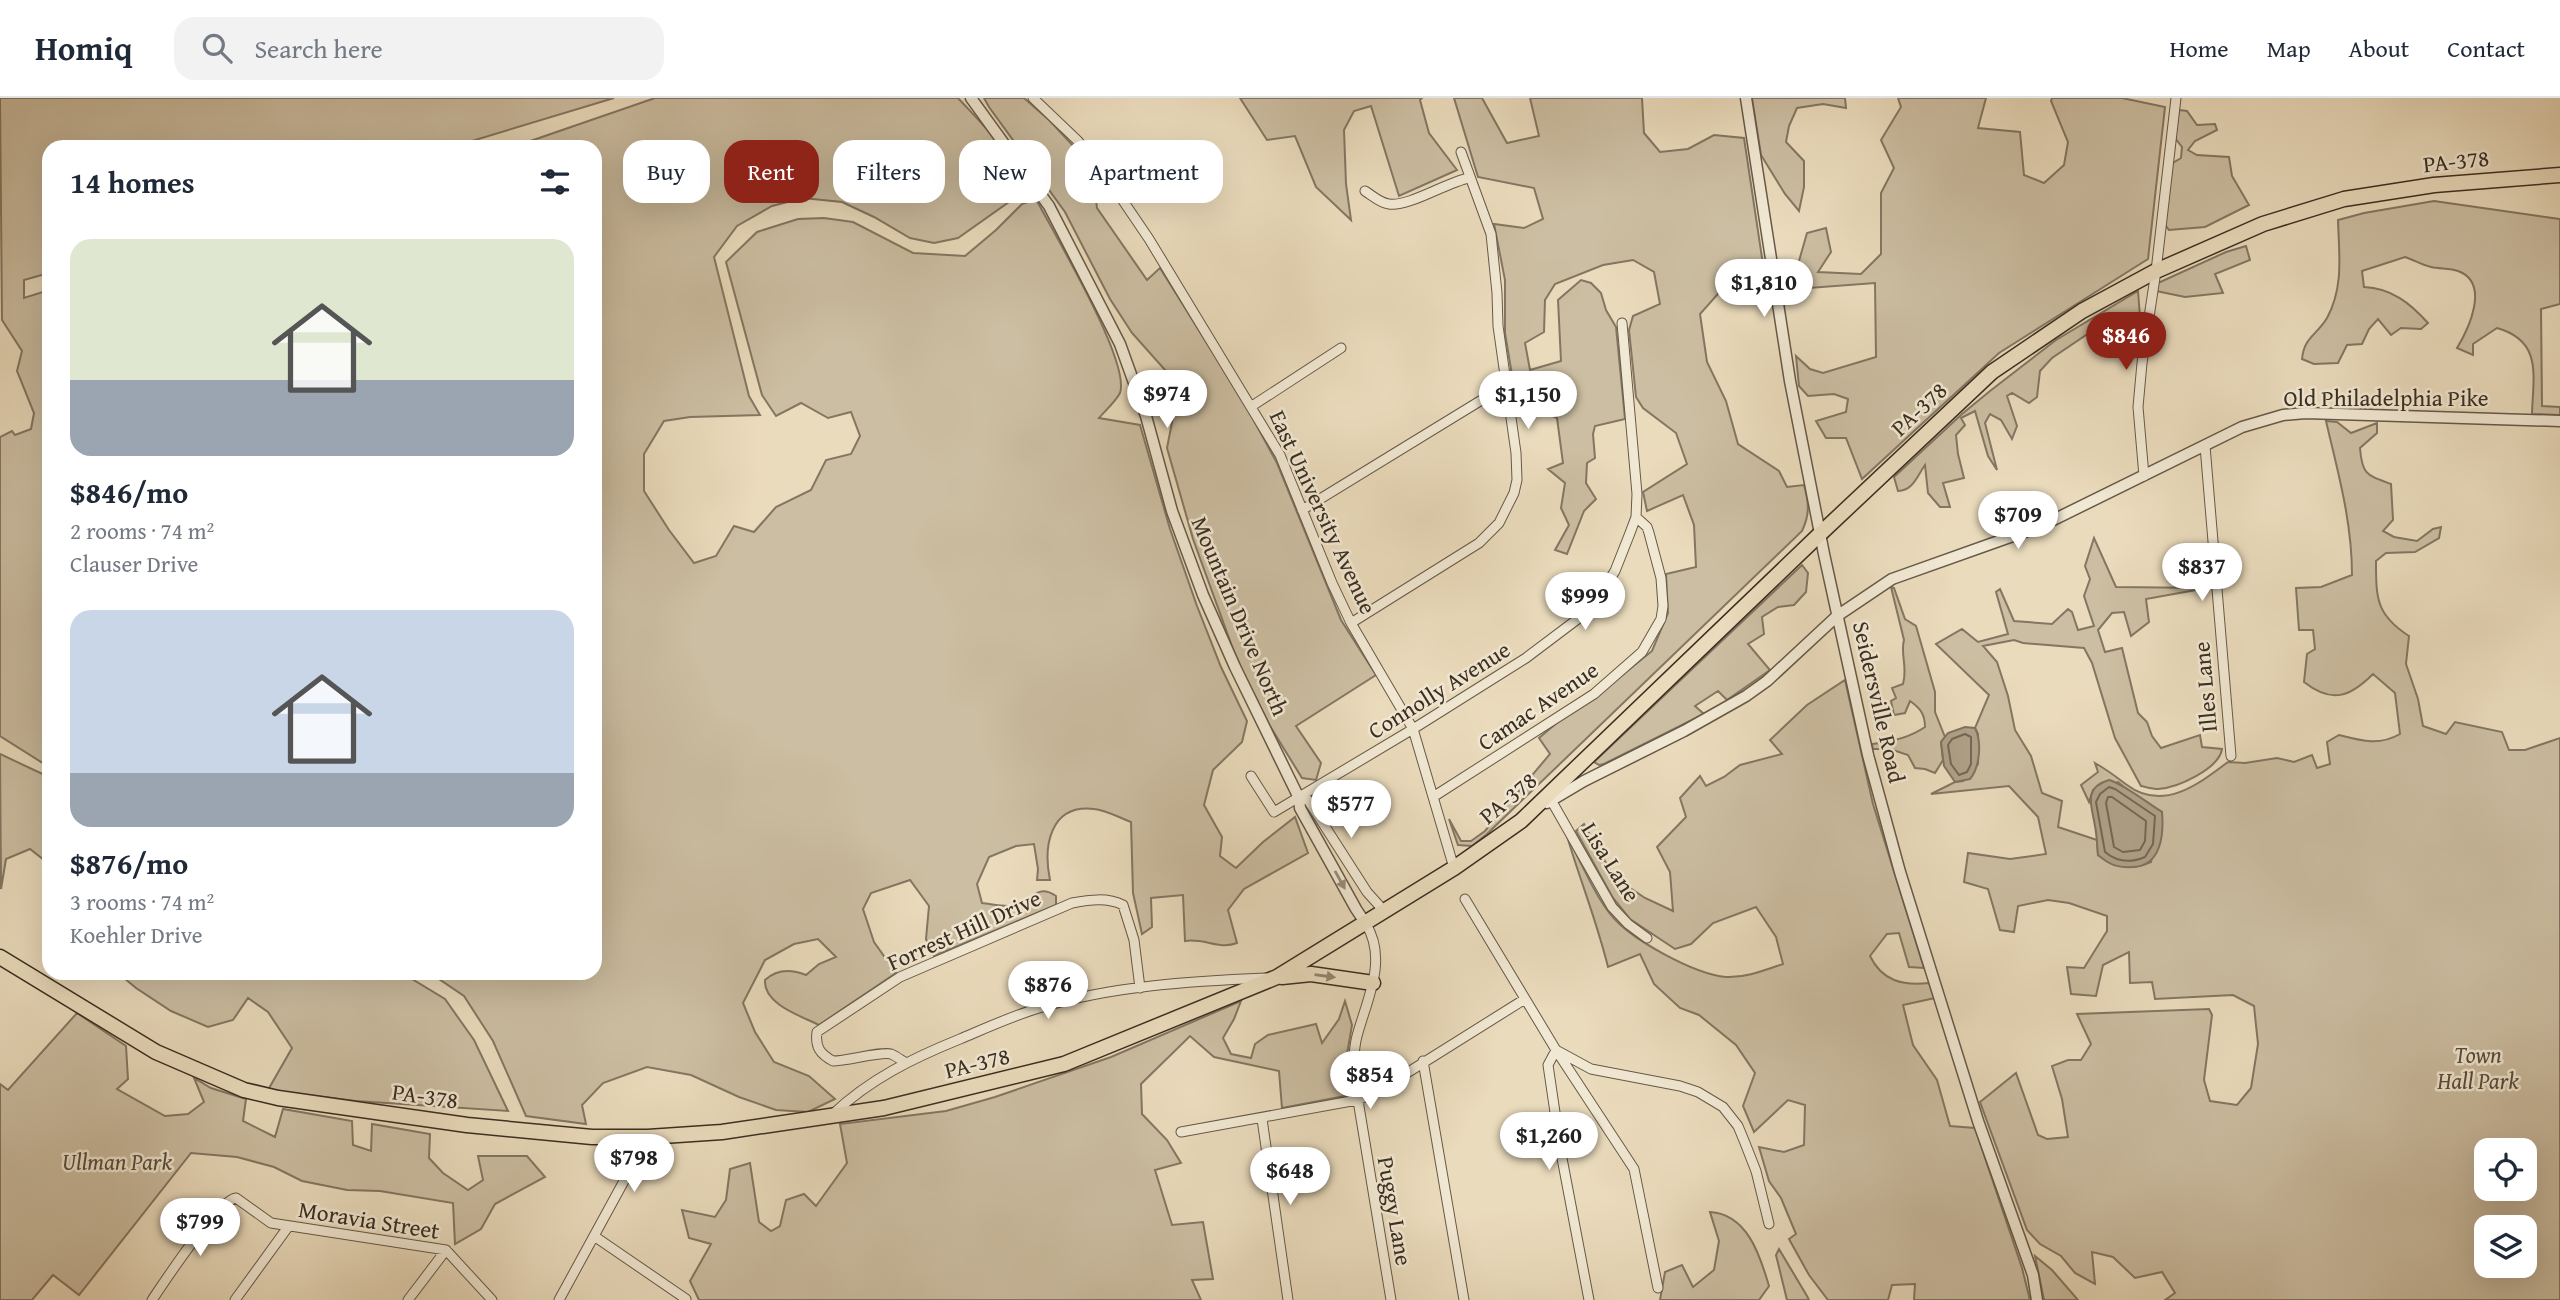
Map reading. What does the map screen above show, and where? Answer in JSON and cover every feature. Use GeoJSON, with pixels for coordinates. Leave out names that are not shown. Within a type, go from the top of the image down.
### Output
{"type":"FeatureCollection","features":[{"type":"Feature","properties":{"kind":"main road","name":"PA-378"},"geometry":{"type":"LineString","coordinates":[[0,957],[156,1052],[255,1093],[467,1125],[592,1137],[648,1137],[722,1132],[884,1108],[1064,1064],[1277,977],[1454,868],[1521,821],[1992,373],[2082,311],[2156,271],[2263,224],[2344,200],[2434,185],[2560,175]]}},
{"type":"Feature","properties":{"kind":"main road"},"geometry":{"type":"LineString","coordinates":[[1277,977],[1311,974],[1373,984]]}},
{"type":"Feature","properties":{"kind":"street","name":"Mountain Drive North"},"geometry":{"type":"LineString","coordinates":[[971,98],[1049,206],[1120,344],[1146,416],[1172,511],[1203,595],[1299,798],[1300,807],[1366,924]]}},
{"type":"Feature","properties":{"kind":"street","name":"East University Avenue"},"geometry":{"type":"LineString","coordinates":[[1033,98],[1078,141],[1109,180],[1146,235],[1284,462],[1351,623],[1413,729],[1454,868]]}},
{"type":"Feature","properties":{"kind":"street","name":"Seidersville Road"},"geometry":{"type":"LineString","coordinates":[[1745,98],[1790,382],[1868,755],[1900,872],[1978,1121],[2033,1275],[2036,1300]]}},
{"type":"Feature","properties":{"kind":"street"},"geometry":{"type":"LineString","coordinates":[[2144,476],[2138,407],[2175,98]]}},
{"type":"Feature","properties":{"kind":"street"},"geometry":{"type":"LineString","coordinates":[[1351,623],[1468,551],[1499,523],[1514,493],[1517,480],[1516,453],[1498,326],[1491,234],[1461,152]]}},
{"type":"Feature","properties":{"kind":"street"},"geometry":{"type":"LineString","coordinates":[[1365,191],[1388,204],[1399,204],[1469,178]]}},
{"type":"Feature","properties":{"kind":"street","name":"Connolly Avenue"},"geometry":{"type":"LineString","coordinates":[[1251,776],[1274,812],[1526,658],[1583,615],[1615,571],[1636,517],[1638,483],[1622,323]]}},
{"type":"Feature","properties":{"kind":"street"},"geometry":{"type":"LineString","coordinates":[[1252,406],[1341,348]]}},
{"type":"Feature","properties":{"kind":"street"},"geometry":{"type":"LineString","coordinates":[[1302,510],[1382,464],[1480,401],[1507,388]]}},
{"type":"Feature","properties":{"kind":"street","name":"Old Philadelphia Pike"},"geometry":{"type":"LineString","coordinates":[[1521,821],[1551,800],[1745,696],[1767,681],[1837,616],[1892,579],[2041,526],[2242,427],[2283,415],[2306,413],[2560,421]]}},
{"type":"Feature","properties":{"kind":"street","name":"Illes Lane"},"geometry":{"type":"LineString","coordinates":[[2205,446],[2231,756]]}},
{"type":"Feature","properties":{"kind":"street","name":"Camac Avenue"},"geometry":{"type":"LineString","coordinates":[[1433,797],[1594,694],[1642,652],[1661,619],[1662,597],[1661,578],[1649,533],[1647,527],[1636,517]]}},
{"type":"Feature","properties":{"kind":"street"},"geometry":{"type":"LineString","coordinates":[[1299,798],[1308,800],[1367,892],[1385,912]]}},
{"type":"Feature","properties":{"kind":"street","name":"Lisa Lane"},"geometry":{"type":"LineString","coordinates":[[1551,800],[1612,907],[1628,924],[1647,938]]}},
{"type":"Feature","properties":{"kind":"street"},"geometry":{"type":"LineString","coordinates":[[1465,899],[1556,1050],[1634,1169],[1658,1288]]}},
{"type":"Feature","properties":{"kind":"street","name":"Forrest Hill Drive"},"geometry":{"type":"LineString","coordinates":[[906,1063],[882,1052],[866,1058],[833,1061],[820,1052],[816,1040],[817,1032],[900,977],[1072,903],[1089,900],[1112,901],[1123,905],[1133,940],[1140,988]]}},
{"type":"Feature","properties":{"kind":"street","name":"Puggy Lane"},"geometry":{"type":"LineString","coordinates":[[1366,924],[1376,945],[1373,984],[1356,1040],[1353,1070],[1391,1300]]}},
{"type":"Feature","properties":{"kind":"street"},"geometry":{"type":"LineString","coordinates":[[833,1114],[854,1094],[906,1063],[1039,1008],[1140,988],[1277,977]]}},
{"type":"Feature","properties":{"kind":"street"},"geometry":{"type":"LineString","coordinates":[[1181,1132],[1357,1100],[1375,1093],[1525,999]]}},
{"type":"Feature","properties":{"kind":"street"},"geometry":{"type":"LineString","coordinates":[[1556,1050],[1591,1069],[1680,1086],[1698,1092],[1723,1107],[1738,1126],[1749,1152],[1769,1224]]}},
{"type":"Feature","properties":{"kind":"street"},"geometry":{"type":"LineString","coordinates":[[1556,1050],[1548,1065],[1561,1153],[1589,1300]]}},
{"type":"Feature","properties":{"kind":"street"},"geometry":{"type":"LineString","coordinates":[[1423,1061],[1464,1300]]}},
{"type":"Feature","properties":{"kind":"street"},"geometry":{"type":"LineString","coordinates":[[1262,1119],[1287,1300]]}},
{"type":"Feature","properties":{"kind":"street"},"geometry":{"type":"LineString","coordinates":[[559,1300],[648,1137]]}},
{"type":"Feature","properties":{"kind":"street","name":"Moravia Street"},"geometry":{"type":"LineString","coordinates":[[152,1300],[210,1220],[228,1199],[236,1198],[271,1223],[446,1250],[492,1300]]}},
{"type":"Feature","properties":{"kind":"street"},"geometry":{"type":"LineString","coordinates":[[235,1300],[288,1227]]}},
{"type":"Feature","properties":{"kind":"street"},"geometry":{"type":"LineString","coordinates":[[594,1236],[686,1300]]}},
{"type":"Feature","properties":{"kind":"street"},"geometry":{"type":"LineString","coordinates":[[408,1300],[446,1250]]}},
{"type":"Feature","properties":{"kind":"green space"},"geometry":{"type":"Polygon","coordinates":[[[0,98],[614,98],[475,140],[42,140],[42,275],[24,280],[24,298],[42,292],[42,763],[0,736],[0,437],[12,431],[15,435],[31,429],[34,413],[17,371],[22,351],[2,320],[0,98]]]}},
{"type":"Feature","properties":{"kind":"green space"},"geometry":{"type":"Polygon","coordinates":[[[655,98],[958,98],[987,129],[996,140],[959,140],[959,203],[1008,203],[958,238],[934,243],[910,238],[844,203],[945,203],[945,140],[833,140],[833,201],[819,200],[819,140],[724,140],[724,203],[784,203],[772,206],[737,226],[714,257],[749,396],[760,415],[690,417],[664,421],[644,454],[644,491],[694,563],[716,556],[734,526],[754,532],[776,507],[811,490],[826,460],[851,454],[860,436],[851,412],[828,418],[801,403],[776,416],[762,395],[726,262],[757,232],[798,219],[824,218],[853,222],[913,253],[965,256],[1022,204],[1038,203],[1088,297],[1114,354],[1120,377],[1120,393],[1099,418],[1140,425],[1170,529],[1197,606],[1221,667],[1247,721],[1242,742],[1213,770],[1204,805],[1222,837],[1220,856],[1236,868],[1295,817],[1308,853],[1244,889],[1228,910],[1237,943],[1224,945],[1185,941],[1183,895],[1151,898],[1152,927],[1142,934],[1133,893],[1131,822],[1108,812],[1079,809],[1059,820],[1053,830],[1048,854],[1050,880],[1037,880],[1034,844],[1016,846],[989,857],[977,884],[982,903],[1012,906],[1044,891],[1056,896],[1056,905],[934,956],[926,939],[929,906],[910,880],[871,893],[863,909],[874,942],[896,973],[819,1025],[776,1002],[766,988],[765,980],[784,971],[806,975],[819,964],[836,957],[818,939],[794,944],[765,960],[743,1003],[755,1032],[774,1062],[809,1076],[835,1099],[808,1112],[776,1110],[691,1075],[647,1067],[603,1083],[582,1105],[586,1124],[526,1116],[493,1041],[464,996],[440,980],[602,980],[602,140],[533,140],[655,98]]]}},
{"type":"Feature","properties":{"kind":"green space"},"geometry":{"type":"Polygon","coordinates":[[[984,98],[1024,98],[1068,140],[1065,140],[1065,203],[1096,203],[1097,208],[1147,280],[1160,268],[1245,404],[1277,463],[1341,620],[1376,675],[1296,726],[1321,763],[1316,780],[1302,778],[1270,726],[1237,660],[1193,539],[1167,448],[1175,407],[1166,371],[1132,333],[1110,299],[1065,212],[1051,193],[1051,140],[1013,140],[984,98]]]}},
{"type":"Feature","properties":{"kind":"green space"},"geometry":{"type":"Polygon","coordinates":[[[1240,98],[1422,98],[1420,100],[1429,133],[1457,170],[1399,196],[1371,106],[1354,111],[1344,130],[1346,184],[1351,220],[1316,187],[1295,136],[1267,140],[1240,98]]]}},
{"type":"Feature","properties":{"kind":"green space"},"geometry":{"type":"Polygon","coordinates":[[[1454,98],[1482,98],[1507,143],[1539,136],[1530,98],[1642,98],[1644,133],[1660,152],[1688,149],[1714,135],[1744,138],[1764,271],[1724,287],[1700,314],[1707,362],[1726,401],[1738,444],[1779,471],[1787,487],[1804,485],[1808,508],[1802,531],[1472,846],[1458,845],[1449,819],[1461,841],[1471,841],[1485,831],[1550,754],[1539,738],[1652,651],[1668,613],[1666,574],[1696,567],[1694,525],[1683,495],[1647,511],[1643,492],[1687,464],[1676,433],[1643,408],[1636,397],[1629,330],[1633,316],[1660,304],[1654,272],[1633,260],[1603,265],[1555,284],[1545,300],[1544,332],[1525,343],[1530,370],[1561,361],[1558,300],[1581,280],[1591,283],[1601,293],[1606,310],[1616,327],[1625,419],[1595,426],[1595,458],[1587,463],[1586,483],[1596,499],[1584,511],[1567,554],[1555,550],[1569,525],[1561,508],[1565,483],[1548,469],[1563,463],[1557,418],[1542,411],[1518,411],[1505,333],[1505,280],[1494,224],[1524,228],[1543,219],[1534,188],[1478,177],[1454,98]]]}},
{"type":"Feature","properties":{"kind":"green space"},"geometry":{"type":"Polygon","coordinates":[[[1752,98],[1845,98],[1846,108],[1823,104],[1797,108],[1789,126],[1786,142],[1804,161],[1804,187],[1799,211],[1761,155],[1752,98]]]}},
{"type":"Feature","properties":{"kind":"green space"},"geometry":{"type":"Polygon","coordinates":[[[1898,98],[1986,98],[1978,128],[2020,132],[2024,175],[2044,183],[2064,165],[2068,142],[2052,98],[2122,98],[2165,107],[2148,259],[1999,353],[1862,479],[1846,438],[1826,438],[1816,421],[1846,412],[1848,399],[1834,394],[1808,396],[1799,386],[1796,356],[1810,369],[1823,373],[1876,357],[1875,283],[1795,289],[1782,286],[1784,275],[1799,261],[1807,233],[1826,228],[1831,252],[1818,272],[1861,274],[1881,254],[1881,193],[1894,168],[1881,140],[1901,107],[1898,98]]]}},
{"type":"Feature","properties":{"kind":"green space"},"geometry":{"type":"Polygon","coordinates":[[[2179,110],[2187,111],[2197,125],[2215,124],[2217,130],[2195,141],[2188,150],[2197,155],[2229,157],[2232,176],[2249,205],[2205,227],[2169,230],[2164,224],[2171,164],[2181,158],[2182,147],[2175,138],[2179,110]]]}},
{"type":"Feature","properties":{"kind":"green space"},"geometry":{"type":"Polygon","coordinates":[[[2434,201],[2560,219],[2560,304],[2541,309],[2542,406],[2560,407],[2560,415],[2532,414],[2532,362],[2529,351],[2512,334],[2497,328],[2473,344],[2473,355],[2457,348],[2474,307],[2473,286],[2468,277],[2452,269],[2431,267],[2405,257],[2362,271],[2364,287],[2383,290],[2399,298],[2428,323],[2421,329],[2401,328],[2391,335],[2378,319],[2369,329],[2362,344],[2347,345],[2338,363],[2314,364],[2302,359],[2305,346],[2327,318],[2336,294],[2339,270],[2338,220],[2434,201]]]}},
{"type":"Feature","properties":{"kind":"green space"},"geometry":{"type":"Polygon","coordinates":[[[2246,246],[2250,260],[2215,274],[2223,293],[2185,297],[2156,291],[2158,283],[2226,252],[2246,246]]]}},
{"type":"Feature","properties":{"kind":"green space"},"geometry":{"type":"Polygon","coordinates":[[[2138,291],[2140,317],[2133,325],[2122,320],[2101,325],[2052,358],[2040,371],[2037,397],[2029,403],[2012,393],[2007,396],[2017,426],[2012,439],[2001,420],[1990,414],[1985,423],[1997,470],[1988,456],[1975,411],[1961,418],[1965,425],[1956,435],[1964,478],[1943,483],[1950,507],[1940,507],[1928,493],[1925,465],[1911,486],[1898,491],[1894,477],[1962,414],[2056,340],[2138,291]]]}},
{"type":"Feature","properties":{"kind":"green space","name":"Town Hall Park"},"geometry":{"type":"Polygon","coordinates":[[[2326,421],[2337,422],[2351,433],[2377,423],[2377,433],[2360,448],[2362,464],[2367,473],[2391,484],[2393,520],[2383,531],[2394,537],[2417,541],[2433,529],[2441,527],[2439,538],[2415,552],[2386,553],[2376,561],[2380,604],[2390,621],[2409,636],[2406,664],[2418,699],[2423,726],[2446,734],[2455,722],[2502,732],[2509,750],[2525,750],[2560,738],[2560,1300],[2165,1300],[2175,1293],[2162,1272],[2135,1278],[2113,1257],[2092,1252],[2095,1284],[2075,1273],[2061,1256],[2040,1244],[2027,1230],[1980,1102],[2016,1073],[2038,1135],[2047,1139],[2068,1137],[2062,1099],[2052,1066],[2068,1060],[2081,1060],[2091,1044],[2077,1014],[2209,1009],[2212,1015],[2204,1080],[2210,1101],[2237,1105],[2251,1088],[2258,1044],[2254,1006],[2233,995],[2155,999],[2152,982],[2130,983],[2129,952],[2103,965],[2096,996],[2071,994],[2067,967],[2084,968],[2107,931],[2107,916],[2069,903],[2048,900],[2018,906],[2014,932],[2000,930],[1988,889],[1964,882],[1968,853],[2010,859],[2046,854],[2038,817],[2009,786],[1931,794],[1963,781],[1978,764],[1978,734],[1975,728],[1989,695],[1936,644],[1962,629],[1978,642],[2008,634],[1996,592],[2000,589],[2014,621],[2052,624],[2068,609],[2072,612],[2078,630],[2094,626],[2084,596],[2090,579],[2085,566],[2094,538],[2116,587],[2207,588],[2146,599],[2149,622],[2131,636],[2124,612],[2112,613],[2098,630],[2105,652],[2122,648],[2138,713],[2147,722],[2152,736],[2161,748],[2200,735],[2202,747],[2222,749],[2213,764],[2205,770],[2166,788],[2141,786],[2115,738],[2092,663],[2084,648],[2014,640],[1983,646],[1997,662],[2015,730],[2031,756],[2042,793],[2062,801],[2058,827],[2097,840],[2098,855],[2112,862],[2136,867],[2151,862],[2162,812],[2118,782],[2093,790],[2089,802],[2081,785],[2098,772],[2095,763],[2140,793],[2167,795],[2193,786],[2228,762],[2245,763],[2277,758],[2294,762],[2312,755],[2317,768],[2330,764],[2327,742],[2339,735],[2378,741],[2400,734],[2395,693],[2373,674],[2356,688],[2340,695],[2323,693],[2304,682],[2307,654],[2315,649],[2313,630],[2299,630],[2296,588],[2321,587],[2352,575],[2347,516],[2326,421]]]}},
{"type":"Feature","properties":{"kind":"green space"},"geometry":{"type":"Polygon","coordinates":[[[1802,565],[1808,573],[1806,592],[1794,605],[1778,607],[1762,617],[1764,634],[1748,644],[1770,670],[1727,700],[1718,691],[1695,706],[1704,714],[1604,764],[1594,762],[1802,565]]]}},
{"type":"Feature","properties":{"kind":"green space"},"geometry":{"type":"Polygon","coordinates":[[[1891,587],[1894,588],[1905,619],[1916,626],[1935,692],[1935,712],[1945,737],[1941,742],[1943,760],[1935,773],[1915,768],[1908,755],[1890,749],[1873,749],[1872,744],[1900,739],[1925,727],[1921,712],[1910,701],[1905,713],[1894,715],[1891,701],[1896,698],[1892,688],[1903,684],[1905,672],[1904,640],[1891,587]]]}},
{"type":"Feature","properties":{"kind":"green space"},"geometry":{"type":"Polygon","coordinates":[[[1845,680],[1873,804],[1924,968],[1909,967],[1899,933],[1887,934],[1870,956],[1881,971],[1894,980],[1910,984],[1929,983],[1935,998],[1903,1005],[1913,1045],[1937,1080],[1950,1126],[1975,1128],[2022,1268],[2030,1300],[1914,1300],[1915,1284],[1892,1285],[1888,1300],[1828,1300],[1809,1275],[1789,1239],[1796,1234],[1781,1198],[1769,1181],[1759,1147],[1784,1152],[1804,1145],[1805,1105],[1788,1100],[1754,1132],[1743,1106],[1755,1073],[1736,1045],[1699,1015],[1680,1008],[1654,984],[1640,954],[1608,967],[1567,836],[1606,908],[1621,925],[1648,945],[1698,970],[1726,977],[1748,975],[1783,964],[1776,937],[1756,907],[1713,923],[1691,944],[1675,949],[1630,919],[1613,898],[1576,831],[1584,824],[1614,877],[1645,898],[1673,911],[1670,872],[1657,847],[1686,817],[1680,798],[1700,776],[1706,786],[1740,765],[1782,754],[1770,740],[1807,705],[1845,680]]]}},
{"type":"Feature","properties":{"kind":"green space"},"geometry":{"type":"Polygon","coordinates":[[[0,754],[42,774],[42,858],[30,849],[6,859],[1,889],[0,754]]]}},
{"type":"Feature","properties":{"kind":"green space"},"geometry":{"type":"Polygon","coordinates":[[[126,980],[414,980],[445,999],[474,1040],[508,1111],[356,1101],[268,1090],[292,1048],[268,1012],[248,998],[233,1020],[208,1027],[171,1011],[126,980]]]}},
{"type":"Feature","properties":{"kind":"green space"},"geometry":{"type":"Polygon","coordinates":[[[1241,1001],[1223,1038],[1231,1054],[1251,1058],[1255,1044],[1268,1035],[1316,1024],[1322,1043],[1339,1019],[1345,1001],[1352,1025],[1345,1066],[1349,1089],[1345,1096],[1282,1108],[1279,1071],[1214,1057],[1190,1036],[1141,1084],[1142,1114],[1167,1140],[1181,1163],[1155,1170],[1172,1225],[1203,1222],[1213,1279],[1192,1280],[1201,1300],[699,1300],[690,1281],[711,1244],[689,1238],[682,1210],[715,1217],[726,1200],[730,1169],[750,1163],[759,1222],[771,1231],[780,1226],[786,1200],[804,1194],[816,1206],[847,1163],[840,1124],[946,1111],[995,1097],[1111,1057],[1241,1001]]]}},
{"type":"Feature","properties":{"kind":"green space","name":"Ullman Park"},"geometry":{"type":"Polygon","coordinates":[[[77,1013],[126,1046],[128,1079],[117,1089],[165,1116],[188,1114],[204,1102],[194,1078],[211,1088],[246,1099],[243,1121],[275,1137],[283,1109],[352,1121],[353,1145],[371,1151],[372,1124],[430,1134],[429,1158],[443,1173],[468,1190],[483,1180],[478,1156],[527,1156],[545,1177],[495,1204],[481,1229],[455,1244],[453,1203],[380,1191],[347,1190],[302,1181],[274,1167],[237,1157],[191,1153],[79,1295],[53,1275],[32,1300],[0,1300],[0,1084],[8,1090],[77,1013]]]}},
{"type":"Feature","properties":{"kind":"green space"},"geometry":{"type":"Polygon","coordinates":[[[1710,1212],[1723,1214],[1743,1228],[1756,1249],[1769,1286],[1759,1300],[1660,1300],[1665,1272],[1682,1265],[1693,1287],[1714,1270],[1719,1241],[1710,1212]]]}},
{"type":"Feature","properties":{"kind":"green space"},"geometry":{"type":"Polygon","coordinates":[[[1779,1249],[1809,1300],[1787,1300],[1776,1255],[1779,1249]]]}},
{"type":"Feature","properties":{"kind":"green space"},"geometry":{"type":"Polygon","coordinates":[[[2035,1256],[2052,1270],[2078,1300],[2044,1300],[2035,1256]]]}},
{"type":"Feature","properties":{"kind":"water"},"geometry":{"type":"Polygon","coordinates":[[[1965,727],[1975,728],[1979,747],[1978,761],[1970,779],[1955,782],[1944,766],[1941,742],[1948,733],[1965,727]]]}},
{"type":"Feature","properties":{"kind":"water"},"geometry":{"type":"Polygon","coordinates":[[[2109,780],[2128,789],[2162,812],[2159,848],[2150,861],[2142,865],[2118,866],[2098,855],[2091,798],[2095,788],[2109,780]]]}}]}
